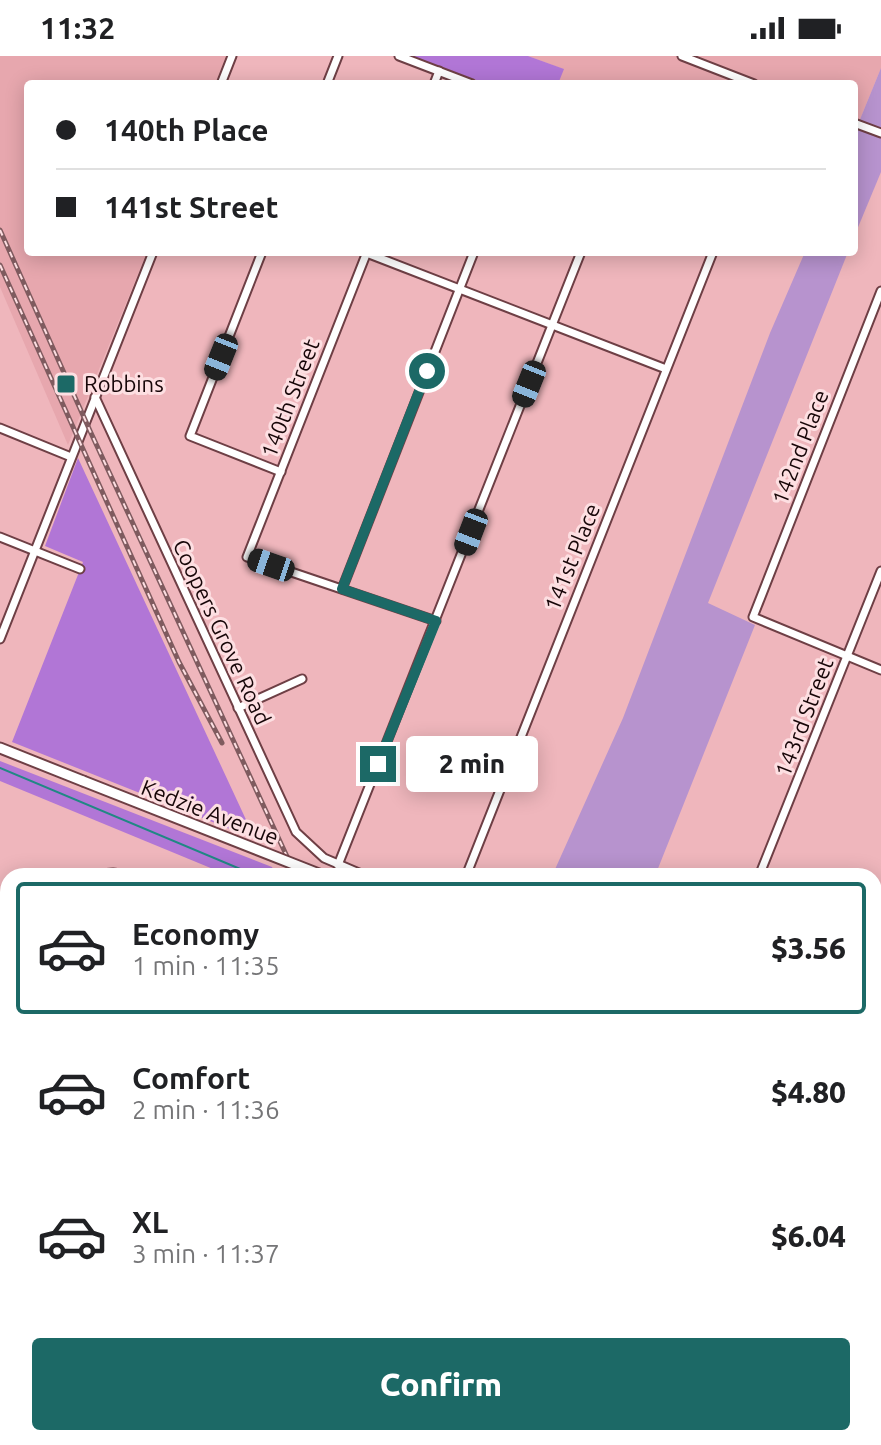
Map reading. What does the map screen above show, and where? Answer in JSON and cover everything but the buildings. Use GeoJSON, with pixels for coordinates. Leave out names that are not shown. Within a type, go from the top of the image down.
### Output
{"type":"FeatureCollection","features":[{"type":"Feature","properties":{"kind":"main road","name":"Kedzie Avenue"},"geometry":{"type":"LineString","coordinates":[[0,748],[304,868]]}},
{"type":"Feature","properties":{"kind":"street"},"geometry":{"type":"LineString","coordinates":[[223,80],[232,56]]}},
{"type":"Feature","properties":{"kind":"street"},"geometry":{"type":"LineString","coordinates":[[329,80],[338,56]]}},
{"type":"Feature","properties":{"kind":"street"},"geometry":{"type":"LineString","coordinates":[[399,56],[462,80]]}},
{"type":"Feature","properties":{"kind":"street"},"geometry":{"type":"LineString","coordinates":[[682,56],[744,80]]}},
{"type":"Feature","properties":{"kind":"street"},"geometry":{"type":"LineString","coordinates":[[436,80],[439,71]]}},
{"type":"Feature","properties":{"kind":"street"},"geometry":{"type":"LineString","coordinates":[[858,124],[881,133]]}},
{"type":"Feature","properties":{"kind":"street"},"geometry":{"type":"LineString","coordinates":[[0,639],[151,256]]}},
{"type":"Feature","properties":{"kind":"street"},"geometry":{"type":"LineString","coordinates":[[260,256],[190,436],[281,472]]}},
{"type":"Feature","properties":{"kind":"street","name":"140th Street"},"geometry":{"type":"LineString","coordinates":[[342,589],[247,557],[364,256]]}},
{"type":"Feature","properties":{"kind":"street"},"geometry":{"type":"LineString","coordinates":[[376,256],[666,369]]}},
{"type":"Feature","properties":{"kind":"street"},"geometry":{"type":"LineString","coordinates":[[436,621],[342,589],[472,256]]}},
{"type":"Feature","properties":{"kind":"street"},"geometry":{"type":"LineString","coordinates":[[338,865],[579,256]]}},
{"type":"Feature","properties":{"kind":"street","name":"141st Place"},"geometry":{"type":"LineString","coordinates":[[469,868],[711,256]]}},
{"type":"Feature","properties":{"kind":"street","name":"142nd Place"},"geometry":{"type":"LineString","coordinates":[[847,656],[753,617],[881,291]]}},
{"type":"Feature","properties":{"kind":"street","name":"Coopers Grove Road"},"geometry":{"type":"LineString","coordinates":[[95,397],[296,832],[314,851],[346,868]]}},
{"type":"Feature","properties":{"kind":"street"},"geometry":{"type":"LineString","coordinates":[[0,428],[71,457]]}},
{"type":"Feature","properties":{"kind":"street"},"geometry":{"type":"LineString","coordinates":[[0,537],[80,569]]}},
{"type":"Feature","properties":{"kind":"street","name":"143rd Street"},"geometry":{"type":"LineString","coordinates":[[762,868],[881,571]]}},
{"type":"Feature","properties":{"kind":"street"},"geometry":{"type":"LineString","coordinates":[[847,656],[881,670]]}},
{"type":"Feature","properties":{"kind":"street"},"geometry":{"type":"LineString","coordinates":[[238,708],[302,679]]}},
{"type":"Feature","properties":{"kind":"shaded area"},"geometry":{"type":"Polygon","coordinates":[[[0,56],[226,56],[217,80],[24,80],[24,256],[145,256],[68,445],[0,287],[0,56]]]}},
{"type":"Feature","properties":{"kind":"shaded area"},"geometry":{"type":"Polygon","coordinates":[[[411,56],[528,56],[564,69],[560,80],[476,80],[411,56]]]}},
{"type":"Feature","properties":{"kind":"shaded area"},"geometry":{"type":"Polygon","coordinates":[[[528,56],[881,56],[881,68],[858,124],[858,80],[559,80],[563,69],[528,56]]]}},
{"type":"Feature","properties":{"kind":"shaded area"},"geometry":{"type":"Polygon","coordinates":[[[881,68],[881,172],[858,227],[858,124],[881,68]]]}},
{"type":"Feature","properties":{"kind":"shaded area"},"geometry":{"type":"Polygon","coordinates":[[[803,256],[846,256],[708,603],[755,625],[658,868],[556,868],[623,718],[770,333],[803,256]]]}},
{"type":"Feature","properties":{"kind":"shaded area"},"geometry":{"type":"Polygon","coordinates":[[[78,458],[255,839],[12,742],[83,562],[45,546],[78,458]]]}},
{"type":"Feature","properties":{"kind":"shaded area"},"geometry":{"type":"Polygon","coordinates":[[[0,761],[272,868],[211,868],[0,781],[0,761]]]}},
{"type":"Feature","properties":{"kind":"waterway"},"geometry":{"type":"LineString","coordinates":[[0,768],[238,868]]}},
{"type":"Feature","properties":{"kind":"railway"},"geometry":{"type":"LineString","coordinates":[[0,230],[292,868]]}},
{"type":"Feature","properties":{"kind":"railway"},"geometry":{"type":"LineString","coordinates":[[0,265],[179,662],[222,743]]}},
{"type":"Feature","properties":{"kind":"place","name":"Robbins"},"geometry":{"type":"Point","coordinates":[66,384]}},
{"type":"Feature","properties":{"kind":"route"},"geometry":{"type":"LineString","coordinates":[[378,764],[436,621],[342,589],[427,371]]}}]}
